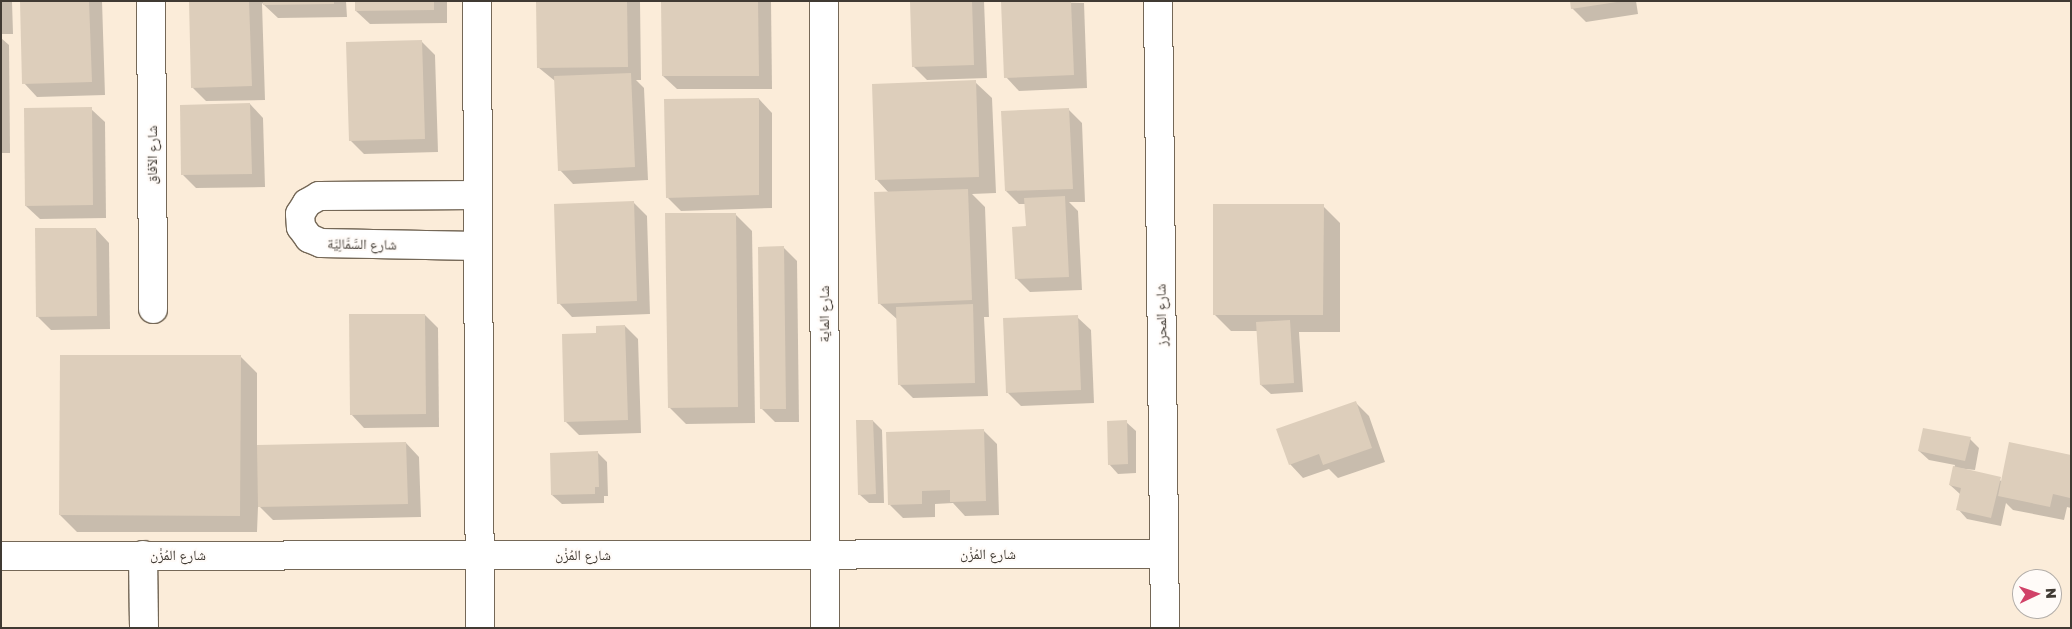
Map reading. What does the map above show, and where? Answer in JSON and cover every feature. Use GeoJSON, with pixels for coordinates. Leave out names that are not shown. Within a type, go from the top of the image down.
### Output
{"type":"FeatureCollection","features":[{"type":"Feature","properties":{"kind":"street","name":"شارع الآفاق"},"geometry":{"type":"LineString","coordinates":[[151,1],[153,309]]}},
{"type":"Feature","properties":{"kind":"street"},"geometry":{"type":"LineString","coordinates":[[477,1],[480,628]]}},
{"type":"Feature","properties":{"kind":"street","name":"شارع الماية"},"geometry":{"type":"LineString","coordinates":[[824,1],[825,628]]}},
{"type":"Feature","properties":{"kind":"street","name":"شارع المحرز"},"geometry":{"type":"LineString","coordinates":[[1158,1],[1165,628]]}},
{"type":"Feature","properties":{"kind":"street","name":"شارع السَّمَّالِيَّة"},"geometry":{"type":"LineString","coordinates":[[478,195],[319,196],[307,203],[300,214],[301,228],[309,238],[321,243],[478,246]]}},
{"type":"Feature","properties":{"kind":"street","name":"شارع المُزْن"},"geometry":{"type":"LineString","coordinates":[[1,556],[1164,554]]}},
{"type":"Feature","properties":{"kind":"street"},"geometry":{"type":"LineString","coordinates":[[143,555],[144,628]]}},
{"type":"Feature","properties":{"kind":"building"},"geometry":{"type":"Polygon","coordinates":[[[20,1],[89,1],[92,82],[22,84],[20,1]]]}},
{"type":"Feature","properties":{"kind":"building"},"geometry":{"type":"Polygon","coordinates":[[[189,1],[249,1],[252,86],[191,88],[189,1]]]}},
{"type":"Feature","properties":{"kind":"building"},"geometry":{"type":"Polygon","coordinates":[[[263,1],[334,1],[334,4],[263,5],[263,1]]]}},
{"type":"Feature","properties":{"kind":"building"},"geometry":{"type":"Polygon","coordinates":[[[355,1],[434,1],[434,10],[355,11],[355,1]]]}},
{"type":"Feature","properties":{"kind":"building"},"geometry":{"type":"Polygon","coordinates":[[[536,1],[627,1],[628,67],[537,68],[536,1]]]}},
{"type":"Feature","properties":{"kind":"building"},"geometry":{"type":"Polygon","coordinates":[[[661,1],[758,1],[759,76],[662,76],[661,1]]]}},
{"type":"Feature","properties":{"kind":"building"},"geometry":{"type":"Polygon","coordinates":[[[910,1],[972,1],[974,65],[912,67],[910,1]]]}},
{"type":"Feature","properties":{"kind":"building"},"geometry":{"type":"Polygon","coordinates":[[[1001,1],[1071,1],[1074,75],[1004,78],[1001,1]]]}},
{"type":"Feature","properties":{"kind":"building"},"geometry":{"type":"Polygon","coordinates":[[[1570,1],[1617,1],[1617,2],[1571,9],[1570,1]]]}},
{"type":"Feature","properties":{"kind":"building"},"geometry":{"type":"Polygon","coordinates":[[[422,40],[425,139],[349,141],[346,42],[422,40]]]}},
{"type":"Feature","properties":{"kind":"building"},"geometry":{"type":"Polygon","coordinates":[[[631,73],[635,167],[558,171],[554,76],[631,73]]]}},
{"type":"Feature","properties":{"kind":"building"},"geometry":{"type":"Polygon","coordinates":[[[976,80],[979,177],[875,180],[872,84],[976,80]]]}},
{"type":"Feature","properties":{"kind":"building"},"geometry":{"type":"Polygon","coordinates":[[[759,98],[759,195],[666,198],[664,99],[759,98]]]}},
{"type":"Feature","properties":{"kind":"building"},"geometry":{"type":"Polygon","coordinates":[[[250,103],[252,174],[181,175],[180,105],[250,103]]]}},
{"type":"Feature","properties":{"kind":"building"},"geometry":{"type":"Polygon","coordinates":[[[92,107],[93,205],[25,206],[24,108],[92,107]]]}},
{"type":"Feature","properties":{"kind":"building"},"geometry":{"type":"Polygon","coordinates":[[[1069,108],[1073,189],[1005,191],[1001,111],[1069,108]]]}},
{"type":"Feature","properties":{"kind":"building"},"geometry":{"type":"Polygon","coordinates":[[[968,189],[972,300],[878,304],[874,192],[968,189]]]}},
{"type":"Feature","properties":{"kind":"building"},"geometry":{"type":"Polygon","coordinates":[[[1065,196],[1069,277],[1015,279],[1012,227],[1026,226],[1024,198],[1065,196]]]}},
{"type":"Feature","properties":{"kind":"building"},"geometry":{"type":"Polygon","coordinates":[[[634,201],[637,301],[557,304],[554,204],[634,201]]]}},
{"type":"Feature","properties":{"kind":"building"},"geometry":{"type":"Polygon","coordinates":[[[1213,204],[1324,204],[1323,315],[1213,315],[1213,204]]]}},
{"type":"Feature","properties":{"kind":"building"},"geometry":{"type":"Polygon","coordinates":[[[665,213],[736,213],[738,407],[668,408],[665,213]]]}},
{"type":"Feature","properties":{"kind":"building"},"geometry":{"type":"Polygon","coordinates":[[[35,228],[96,228],[97,316],[36,317],[35,228]]]}},
{"type":"Feature","properties":{"kind":"building"},"geometry":{"type":"Polygon","coordinates":[[[784,246],[786,409],[760,409],[758,247],[784,246]]]}},
{"type":"Feature","properties":{"kind":"building"},"geometry":{"type":"Polygon","coordinates":[[[973,304],[975,383],[898,385],[896,307],[973,304]]]}},
{"type":"Feature","properties":{"kind":"building"},"geometry":{"type":"Polygon","coordinates":[[[349,314],[425,314],[426,414],[350,415],[349,314]]]}},
{"type":"Feature","properties":{"kind":"building"},"geometry":{"type":"Polygon","coordinates":[[[1078,315],[1081,390],[1006,393],[1003,318],[1078,315]]]}},
{"type":"Feature","properties":{"kind":"building"},"geometry":{"type":"Polygon","coordinates":[[[1290,320],[1294,383],[1260,385],[1256,322],[1290,320]]]}},
{"type":"Feature","properties":{"kind":"building"},"geometry":{"type":"Polygon","coordinates":[[[625,325],[628,420],[564,422],[562,334],[596,333],[596,326],[625,325]]]}},
{"type":"Feature","properties":{"kind":"building"},"geometry":{"type":"Polygon","coordinates":[[[60,355],[241,355],[240,516],[59,515],[60,355]]]}},
{"type":"Feature","properties":{"kind":"building"},"geometry":{"type":"Polygon","coordinates":[[[1356,401],[1372,448],[1323,465],[1319,454],[1289,465],[1276,429],[1356,401]]]}},
{"type":"Feature","properties":{"kind":"building"},"geometry":{"type":"Polygon","coordinates":[[[856,420],[873,420],[876,494],[858,495],[856,420]]]}},
{"type":"Feature","properties":{"kind":"building"},"geometry":{"type":"Polygon","coordinates":[[[1127,420],[1128,464],[1108,465],[1107,421],[1127,420]]]}},
{"type":"Feature","properties":{"kind":"building"},"geometry":{"type":"Polygon","coordinates":[[[1923,428],[1971,437],[1965,461],[1918,451],[1923,428]]]}},
{"type":"Feature","properties":{"kind":"building"},"geometry":{"type":"Polygon","coordinates":[[[984,429],[986,501],[950,502],[950,490],[922,491],[922,504],[888,505],[886,432],[984,429]]]}},
{"type":"Feature","properties":{"kind":"building"},"geometry":{"type":"Polygon","coordinates":[[[406,442],[408,504],[258,507],[257,445],[406,442]]]}},
{"type":"Feature","properties":{"kind":"building"},"geometry":{"type":"Polygon","coordinates":[[[2009,442],[2071,455],[2070,498],[2053,494],[2050,507],[1998,496],[2009,442]]]}},
{"type":"Feature","properties":{"kind":"building"},"geometry":{"type":"Polygon","coordinates":[[[598,451],[599,487],[595,487],[595,494],[551,495],[550,453],[598,451]]]}},
{"type":"Feature","properties":{"kind":"building"},"geometry":{"type":"Polygon","coordinates":[[[1953,466],[2001,477],[1991,518],[1956,510],[1961,488],[1949,485],[1953,466]]]}}]}
